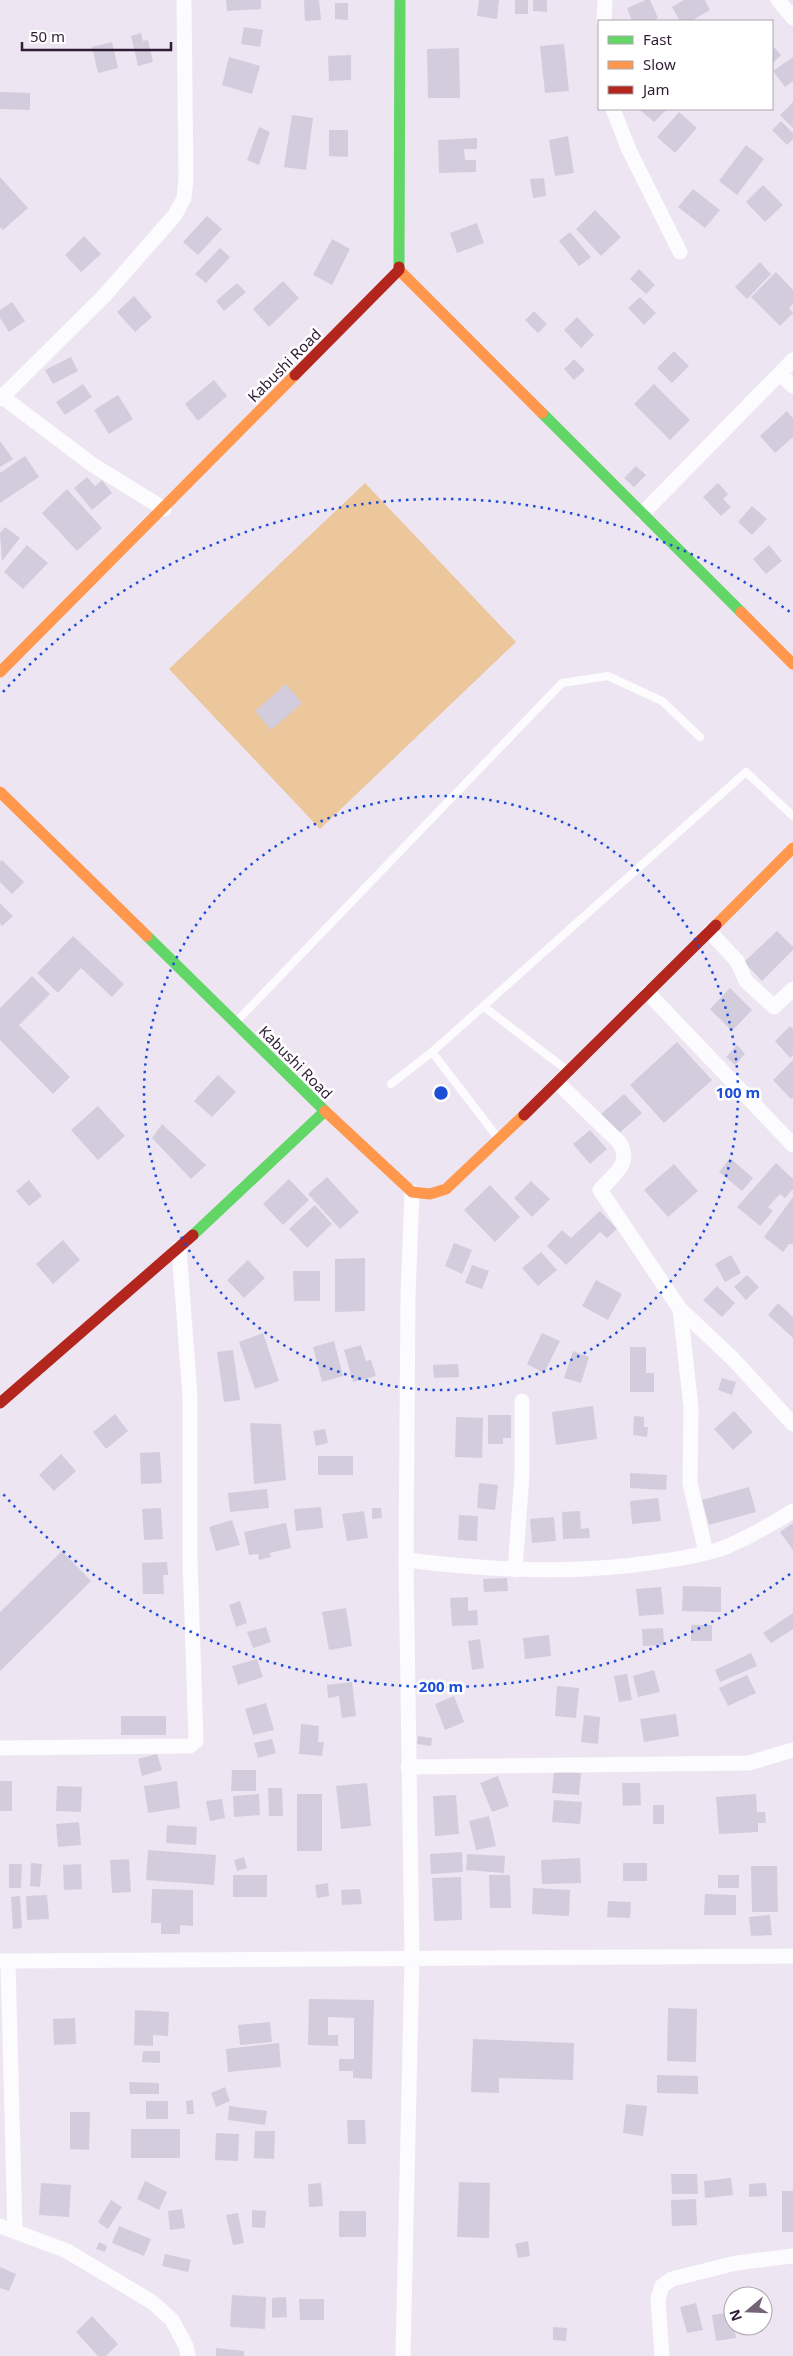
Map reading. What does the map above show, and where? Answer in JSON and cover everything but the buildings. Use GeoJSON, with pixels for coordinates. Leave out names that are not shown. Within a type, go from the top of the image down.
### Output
{"type":"FeatureCollection","features":[{"type":"Feature","properties":{"kind":"main road"},"geometry":{"type":"LineString","coordinates":[[400,0],[399,270],[793,664]]}},
{"type":"Feature","properties":{"kind":"main road","name":"Kabushi Road"},"geometry":{"type":"LineString","coordinates":[[0,672],[399,270]]}},
{"type":"Feature","properties":{"kind":"main road","name":"Kabushi Road"},"geometry":{"type":"LineString","coordinates":[[0,792],[325,1111],[179,1248],[0,1403]]}},
{"type":"Feature","properties":{"kind":"main road"},"geometry":{"type":"LineString","coordinates":[[325,1111],[412,1192],[430,1194],[446,1189],[570,1072],[793,848]]}},
{"type":"Feature","properties":{"kind":"street"},"geometry":{"type":"LineString","coordinates":[[164,508],[94,465],[1,397],[104,296],[175,215],[184,198],[186,179],[184,0]]}},
{"type":"Feature","properties":{"kind":"street"},"geometry":{"type":"LineString","coordinates":[[604,20],[605,0]]}},
{"type":"Feature","properties":{"kind":"street"},"geometry":{"type":"LineString","coordinates":[[778,0],[793,18]]}},
{"type":"Feature","properties":{"kind":"street"},"geometry":{"type":"LineString","coordinates":[[613,110],[629,150],[680,252]]}},
{"type":"Feature","properties":{"kind":"street"},"geometry":{"type":"LineString","coordinates":[[642,513],[793,360]]}},
{"type":"Feature","properties":{"kind":"street"},"geometry":{"type":"LineString","coordinates":[[780,374],[793,386]]}},
{"type":"Feature","properties":{"kind":"street"},"geometry":{"type":"LineString","coordinates":[[710,932],[737,961],[746,981],[767,1003],[774,1007],[793,989]]}},
{"type":"Feature","properties":{"kind":"street"},"geometry":{"type":"LineString","coordinates":[[648,993],[793,1145]]}},
{"type":"Feature","properties":{"kind":"street"},"geometry":{"type":"LineString","coordinates":[[558,1083],[624,1149],[626,1156],[624,1164],[600,1190],[680,1309],[733,1359],[793,1424]]}},
{"type":"Feature","properties":{"kind":"street"},"geometry":{"type":"LineString","coordinates":[[404,2356],[412,1958],[406,1560],[408,1295],[412,1192]]}},
{"type":"Feature","properties":{"kind":"street"},"geometry":{"type":"LineString","coordinates":[[0,1748],[190,1746],[196,1741],[190,1560],[190,1397],[179,1248]]}},
{"type":"Feature","properties":{"kind":"street"},"geometry":{"type":"LineString","coordinates":[[680,1309],[691,1407],[690,1483],[706,1553]]}},
{"type":"Feature","properties":{"kind":"street"},"geometry":{"type":"LineString","coordinates":[[515,1570],[522,1475],[522,1401]]}},
{"type":"Feature","properties":{"kind":"street"},"geometry":{"type":"LineString","coordinates":[[406,1560],[467,1568],[515,1570],[583,1570],[628,1566],[706,1553],[756,1533],[793,1511]]}},
{"type":"Feature","properties":{"kind":"street"},"geometry":{"type":"LineString","coordinates":[[408,1767],[749,1763],[793,1750]]}},
{"type":"Feature","properties":{"kind":"street"},"geometry":{"type":"LineString","coordinates":[[15,2231],[4,1961],[793,1956]]}},
{"type":"Feature","properties":{"kind":"street"},"geometry":{"type":"LineString","coordinates":[[0,2226],[67,2251],[152,2302],[172,2320],[186,2346],[188,2356]]}},
{"type":"Feature","properties":{"kind":"street"},"geometry":{"type":"LineString","coordinates":[[662,2356],[658,2299],[662,2286],[672,2279],[736,2263],[793,2256]]}},
{"type":"Feature","properties":{"kind":"lane"},"geometry":{"type":"LineString","coordinates":[[235,1023],[562,683],[608,676],[662,701],[700,737]]}},
{"type":"Feature","properties":{"kind":"lane"},"geometry":{"type":"LineString","coordinates":[[391,1084],[432,1052],[746,772],[793,816]]}},
{"type":"Feature","properties":{"kind":"lane"},"geometry":{"type":"LineString","coordinates":[[483,1006],[570,1072]]}},
{"type":"Feature","properties":{"kind":"lane"},"geometry":{"type":"LineString","coordinates":[[432,1052],[500,1140]]}},
{"type":"Feature","properties":{"kind":"shaded area"},"geometry":{"type":"Polygon","coordinates":[[[365,483],[516,642],[320,829],[169,669],[365,483]]]}},
{"type":"Feature","properties":{"kind":"traffic: fast"},"geometry":{"type":"LineString","coordinates":[[399,267],[400,0]]}},
{"type":"Feature","properties":{"kind":"traffic: fast"},"geometry":{"type":"LineString","coordinates":[[542,413],[741,612]]}},
{"type":"Feature","properties":{"kind":"traffic: fast"},"geometry":{"type":"LineString","coordinates":[[147,936],[325,1111],[193,1235]]}},
{"type":"Feature","properties":{"kind":"traffic: slow"},"geometry":{"type":"LineString","coordinates":[[399,270],[542,413]]}},
{"type":"Feature","properties":{"kind":"traffic: slow"},"geometry":{"type":"LineString","coordinates":[[0,672],[295,375]]}},
{"type":"Feature","properties":{"kind":"traffic: slow"},"geometry":{"type":"LineString","coordinates":[[741,612],[793,664]]}},
{"type":"Feature","properties":{"kind":"traffic: slow"},"geometry":{"type":"LineString","coordinates":[[0,792],[147,936]]}},
{"type":"Feature","properties":{"kind":"traffic: slow"},"geometry":{"type":"LineString","coordinates":[[716,925],[793,848]]}},
{"type":"Feature","properties":{"kind":"traffic: slow"},"geometry":{"type":"LineString","coordinates":[[325,1111],[412,1192],[430,1194],[446,1189],[524,1115]]}},
{"type":"Feature","properties":{"kind":"traffic: jam"},"geometry":{"type":"LineString","coordinates":[[295,375],[399,270],[399,267]]}},
{"type":"Feature","properties":{"kind":"traffic: jam"},"geometry":{"type":"LineString","coordinates":[[524,1115],[716,925]]}},
{"type":"Feature","properties":{"kind":"traffic: jam"},"geometry":{"type":"LineString","coordinates":[[0,1403],[193,1235]]}}]}
